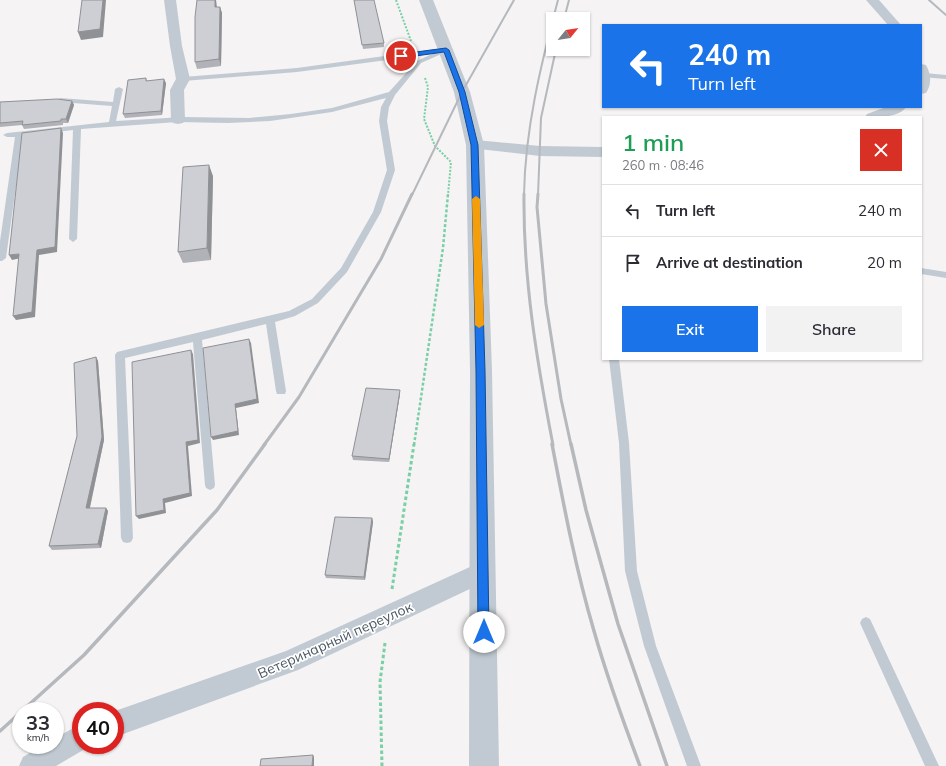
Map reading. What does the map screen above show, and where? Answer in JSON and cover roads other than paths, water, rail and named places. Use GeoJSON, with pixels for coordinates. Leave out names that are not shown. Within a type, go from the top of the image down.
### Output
{"type":"FeatureCollection","features":[{"type":"Feature","properties":{"kind":"street"},"geometry":{"type":"LineString","coordinates":[[170,0],[176,46],[183,79],[177,90],[178,120]]}},
{"type":"Feature","properties":{"kind":"street"},"geometry":{"type":"LineString","coordinates":[[426,0],[462,92],[475,145],[481,371],[484,766]]}},
{"type":"Feature","properties":{"kind":"street"},"geometry":{"type":"LineString","coordinates":[[872,0],[894,24]]}},
{"type":"Feature","properties":{"kind":"street"},"geometry":{"type":"LineString","coordinates":[[875,116],[896,108]]}},
{"type":"Feature","properties":{"kind":"street"},"geometry":{"type":"LineString","coordinates":[[475,145],[540,151],[602,152]]}},
{"type":"Feature","properties":{"kind":"street","name":"Ветеринарный переулок"},"geometry":{"type":"LineString","coordinates":[[124,721],[290,662],[388,618],[483,572]]}},
{"type":"Feature","properties":{"kind":"street"},"geometry":{"type":"LineString","coordinates":[[32,766],[72,742]]}},
{"type":"Feature","properties":{"kind":"lane"},"geometry":{"type":"LineString","coordinates":[[183,79],[418,58],[446,50]]}},
{"type":"Feature","properties":{"kind":"lane"},"geometry":{"type":"LineString","coordinates":[[127,538],[120,356],[292,314],[315,301],[344,270],[377,212],[391,170],[383,121],[385,107],[392,94],[418,58]]}},
{"type":"Feature","properties":{"kind":"lane"},"geometry":{"type":"LineString","coordinates":[[922,72],[946,77]]}},
{"type":"Feature","properties":{"kind":"lane"},"geometry":{"type":"LineString","coordinates":[[112,125],[119,89]]}},
{"type":"Feature","properties":{"kind":"lane"},"geometry":{"type":"LineString","coordinates":[[7,135],[178,120],[229,121],[328,112],[359,105],[392,94]]}},
{"type":"Feature","properties":{"kind":"lane"},"geometry":{"type":"LineString","coordinates":[[52,101],[116,104]]}},
{"type":"Feature","properties":{"kind":"lane"},"geometry":{"type":"LineString","coordinates":[[73,240],[77,128]]}},
{"type":"Feature","properties":{"kind":"lane"},"geometry":{"type":"LineString","coordinates":[[2,258],[19,134]]}},
{"type":"Feature","properties":{"kind":"lane"},"geometry":{"type":"LineString","coordinates":[[922,271],[946,275]]}},
{"type":"Feature","properties":{"kind":"lane"},"geometry":{"type":"LineString","coordinates":[[270,320],[281,391]]}},
{"type":"Feature","properties":{"kind":"lane"},"geometry":{"type":"LineString","coordinates":[[196,337],[210,485]]}},
{"type":"Feature","properties":{"kind":"lane"},"geometry":{"type":"LineString","coordinates":[[614,360],[624,443],[631,571],[650,646],[694,766]]}},
{"type":"Feature","properties":{"kind":"lane"},"geometry":{"type":"LineString","coordinates":[[866,623],[932,766]]}},
{"type":"Feature","properties":{"kind":"railway"},"geometry":{"type":"LineString","coordinates":[[412,195],[462,92],[514,0]]}},
{"type":"Feature","properties":{"kind":"railway"},"geometry":{"type":"LineString","coordinates":[[524,195],[527,146],[535,97],[558,0]]}},
{"type":"Feature","properties":{"kind":"railway"},"geometry":{"type":"LineString","coordinates":[[566,12],[569,0]]}},
{"type":"Feature","properties":{"kind":"railway"},"geometry":{"type":"LineString","coordinates":[[929,0],[946,15]]}},
{"type":"Feature","properties":{"kind":"railway"},"geometry":{"type":"LineString","coordinates":[[538,195],[541,118],[554,56]]}},
{"type":"Feature","properties":{"kind":"railway"},"geometry":{"type":"LineString","coordinates":[[264,445],[299,397],[381,259],[412,194]]}},
{"type":"Feature","properties":{"kind":"railway"},"geometry":{"type":"LineString","coordinates":[[538,194],[537,207],[546,304],[561,399],[571,445]]}},
{"type":"Feature","properties":{"kind":"railway"},"geometry":{"type":"LineString","coordinates":[[524,195],[524,226],[532,320],[553,445]]}},
{"type":"Feature","properties":{"kind":"railway"},"geometry":{"type":"LineString","coordinates":[[32,702],[84,655],[217,510],[265,444]]}},
{"type":"Feature","properties":{"kind":"railway"},"geometry":{"type":"LineString","coordinates":[[552,444],[571,538],[588,608],[621,716],[640,766]]}},
{"type":"Feature","properties":{"kind":"railway"},"geometry":{"type":"LineString","coordinates":[[571,444],[586,510],[618,624],[667,766]]}},
{"type":"Feature","properties":{"kind":"railway"},"geometry":{"type":"LineString","coordinates":[[0,731],[12,720]]}}]}
